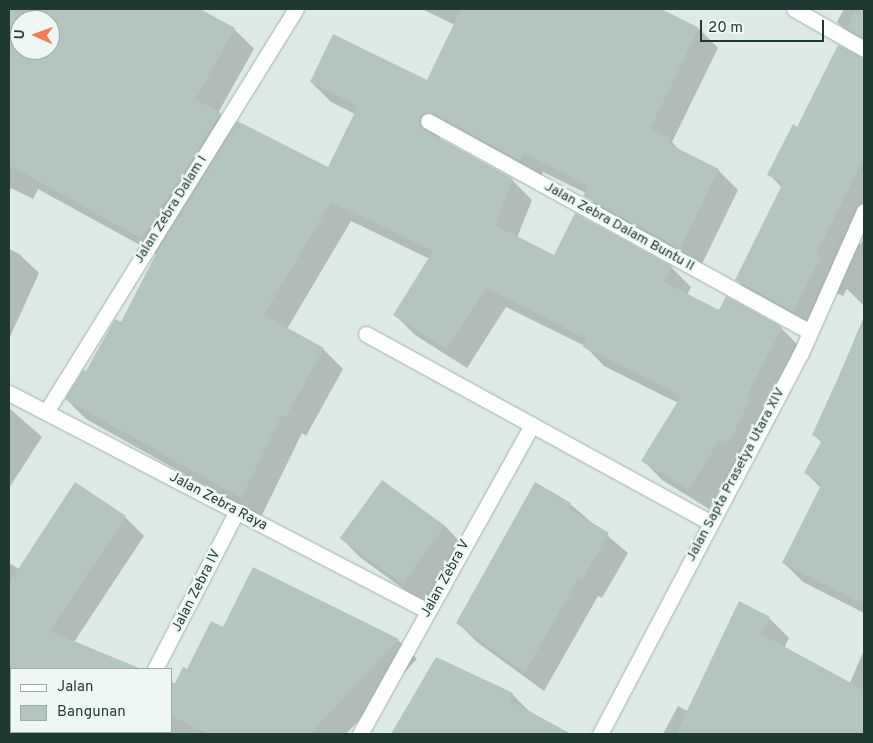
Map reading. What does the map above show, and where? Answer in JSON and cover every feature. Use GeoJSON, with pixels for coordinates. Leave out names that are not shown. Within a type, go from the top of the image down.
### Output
{"type":"FeatureCollection","features":[{"type":"Feature","properties":{"kind":"street","name":"Jalan Zebra Dalam I"},"geometry":{"type":"LineString","coordinates":[[46,412],[296,9]]}},
{"type":"Feature","properties":{"kind":"street"},"geometry":{"type":"LineString","coordinates":[[794,9],[864,49]]}},
{"type":"Feature","properties":{"kind":"street","name":"Jalan Zebra Dalam Buntu II"},"geometry":{"type":"LineString","coordinates":[[428,121],[810,332]]}},
{"type":"Feature","properties":{"kind":"street","name":"Jalan Sapta Prasetya Utara XIV"},"geometry":{"type":"LineString","coordinates":[[600,734],[810,332],[864,211]]}},
{"type":"Feature","properties":{"kind":"street"},"geometry":{"type":"LineString","coordinates":[[366,334],[711,523]]}},
{"type":"Feature","properties":{"kind":"street","name":"Jalan Zebra Raya"},"geometry":{"type":"LineString","coordinates":[[9,392],[428,611]]}},
{"type":"Feature","properties":{"kind":"street","name":"Jalan Zebra V"},"geometry":{"type":"LineString","coordinates":[[360,734],[532,425]]}},
{"type":"Feature","properties":{"kind":"street","name":"Jalan Zebra IV"},"geometry":{"type":"LineString","coordinates":[[156,668],[237,511]]}},
{"type":"Feature","properties":{"kind":"building"},"geometry":{"type":"Polygon","coordinates":[[[9,9],[12,10],[10,60],[60,60],[60,10],[39,9],[200,9],[235,28],[195,100],[221,113],[142,239],[9,165],[9,9]]]}},
{"type":"Feature","properties":{"kind":"building"},"geometry":{"type":"Polygon","coordinates":[[[461,9],[661,9],[699,28],[650,129],[671,139],[669,144],[719,169],[680,249],[583,196],[588,186],[523,153],[520,161],[432,113],[423,113],[419,121],[423,129],[513,179],[495,225],[554,255],[575,213],[672,266],[664,282],[719,310],[726,296],[782,327],[746,398],[750,400],[729,443],[720,439],[689,490],[641,461],[681,396],[583,347],[587,339],[486,288],[447,349],[393,315],[433,251],[331,202],[264,315],[324,348],[286,417],[282,415],[241,498],[65,399],[83,370],[86,371],[115,319],[121,322],[159,248],[237,121],[328,167],[358,106],[310,82],[333,34],[427,80],[461,9]]]}},
{"type":"Feature","properties":{"kind":"building"},"geometry":{"type":"Polygon","coordinates":[[[856,9],[864,9],[864,38],[847,28],[856,9]]]}},
{"type":"Feature","properties":{"kind":"building"},"geometry":{"type":"Polygon","coordinates":[[[838,45],[864,58],[864,158],[816,254],[821,257],[793,312],[735,280],[783,183],[767,175],[793,124],[797,127],[838,45]]]}},
{"type":"Feature","properties":{"kind":"building"},"geometry":{"type":"Polygon","coordinates":[[[864,321],[864,604],[782,563],[822,483],[804,473],[822,440],[812,435],[864,321]]]}},
{"type":"Feature","properties":{"kind":"building"},"geometry":{"type":"Polygon","coordinates":[[[382,480],[445,526],[403,584],[340,538],[382,480]]]}},
{"type":"Feature","properties":{"kind":"building"},"geometry":{"type":"Polygon","coordinates":[[[75,482],[126,516],[50,631],[139,668],[9,669],[9,583],[75,482]]]}},
{"type":"Feature","properties":{"kind":"building"},"geometry":{"type":"Polygon","coordinates":[[[535,482],[571,503],[568,508],[609,533],[582,580],[579,577],[525,673],[456,623],[535,482]]]}},
{"type":"Feature","properties":{"kind":"building"},"geometry":{"type":"Polygon","coordinates":[[[253,567],[399,639],[310,734],[208,734],[172,716],[172,689],[183,667],[187,669],[211,621],[223,627],[253,567]]]}},
{"type":"Feature","properties":{"kind":"building"},"geometry":{"type":"Polygon","coordinates":[[[739,601],[770,617],[761,634],[864,690],[864,734],[676,734],[739,601]]]}},
{"type":"Feature","properties":{"kind":"building"},"geometry":{"type":"Polygon","coordinates":[[[436,657],[513,693],[509,700],[571,734],[391,734],[436,657]]]}}]}
